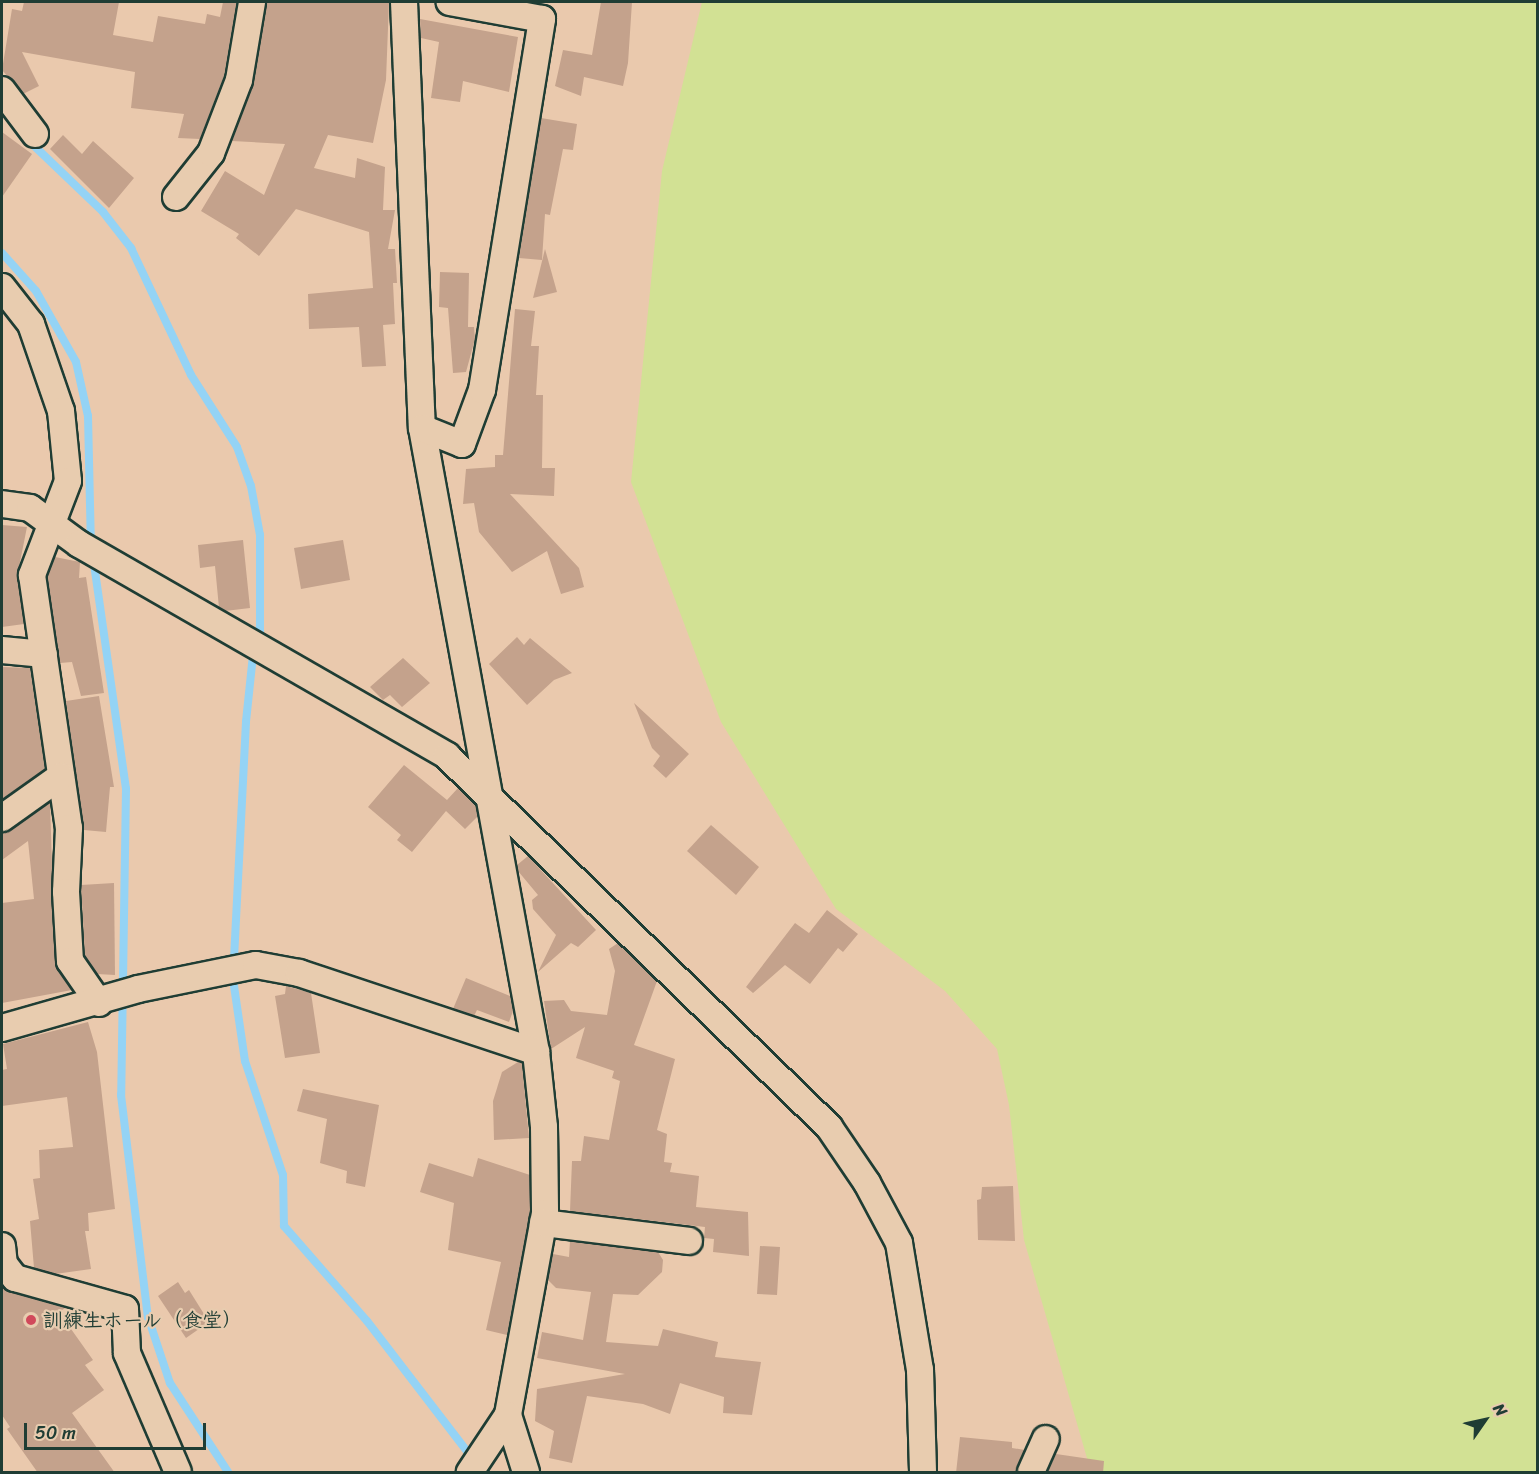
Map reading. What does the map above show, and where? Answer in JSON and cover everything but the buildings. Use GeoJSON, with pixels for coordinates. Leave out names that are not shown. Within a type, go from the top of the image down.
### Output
{"type":"FeatureCollection","features":[{"type":"Feature","properties":{"kind":"street"},"geometry":{"type":"LineString","coordinates":[[176,197],[215,144],[239,80],[252,2]]}},
{"type":"Feature","properties":{"kind":"street"},"geometry":{"type":"LineString","coordinates":[[404,2],[422,428],[536,1052],[544,1127],[543,1223],[508,1415],[470,1473]]}},
{"type":"Feature","properties":{"kind":"street"},"geometry":{"type":"LineString","coordinates":[[422,428],[462,444],[482,390],[543,10],[450,2]]}},
{"type":"Feature","properties":{"kind":"street"},"geometry":{"type":"LineString","coordinates":[[2,90],[35,134]]}},
{"type":"Feature","properties":{"kind":"street"},"geometry":{"type":"LineString","coordinates":[[2,287],[32,324],[61,411],[68,481],[32,575],[69,828],[66,892],[70,961],[99,1003]]}},
{"type":"Feature","properties":{"kind":"street"},"geometry":{"type":"LineString","coordinates":[[2,504],[30,508],[53,522],[79,544],[447,756],[487,790],[830,1127],[867,1183],[899,1243],[920,1370],[923,1473]]}},
{"type":"Feature","properties":{"kind":"street"},"geometry":{"type":"LineString","coordinates":[[2,650],[44,654]]}},
{"type":"Feature","properties":{"kind":"street"},"geometry":{"type":"LineString","coordinates":[[2,818],[62,776]]}},
{"type":"Feature","properties":{"kind":"street"},"geometry":{"type":"LineString","coordinates":[[2,1028],[99,1003],[138,989],[219,970],[256,965],[299,973],[536,1052]]}},
{"type":"Feature","properties":{"kind":"street"},"geometry":{"type":"LineString","coordinates":[[543,1223],[689,1242]]}},
{"type":"Feature","properties":{"kind":"street"},"geometry":{"type":"LineString","coordinates":[[2,1246],[4,1264],[15,1278],[125,1309],[127,1353],[178,1473]]}},
{"type":"Feature","properties":{"kind":"street"},"geometry":{"type":"LineString","coordinates":[[508,1415],[526,1473]]}},
{"type":"Feature","properties":{"kind":"street"},"geometry":{"type":"LineString","coordinates":[[1031,1473],[1046,1439]]}},
{"type":"Feature","properties":{"kind":"green space"},"geometry":{"type":"Polygon","coordinates":[[[702,2],[1537,2],[1537,1472],[1091,1472],[1024,1240],[1009,1105],[997,1049],[945,991],[836,909],[721,722],[631,482],[662,171],[702,2]]]}},
{"type":"Feature","properties":{"kind":"waterway"},"geometry":{"type":"LineString","coordinates":[[28,140],[103,212],[131,248],[191,375],[237,447],[251,486],[260,535],[260,631],[253,655],[246,722],[233,979],[245,1061],[283,1175],[284,1226],[367,1321],[473,1459]]}},
{"type":"Feature","properties":{"kind":"waterway"},"geometry":{"type":"LineString","coordinates":[[2,253],[36,291],[76,362],[88,416],[91,546]]}},
{"type":"Feature","properties":{"kind":"waterway"},"geometry":{"type":"LineString","coordinates":[[93,557],[126,789],[121,1095],[148,1317],[170,1383],[228,1472]]}},
{"type":"Feature","properties":{"kind":"place","name":"訓練生ホール（食堂）"},"geometry":{"type":"Point","coordinates":[31,1320]}}]}
